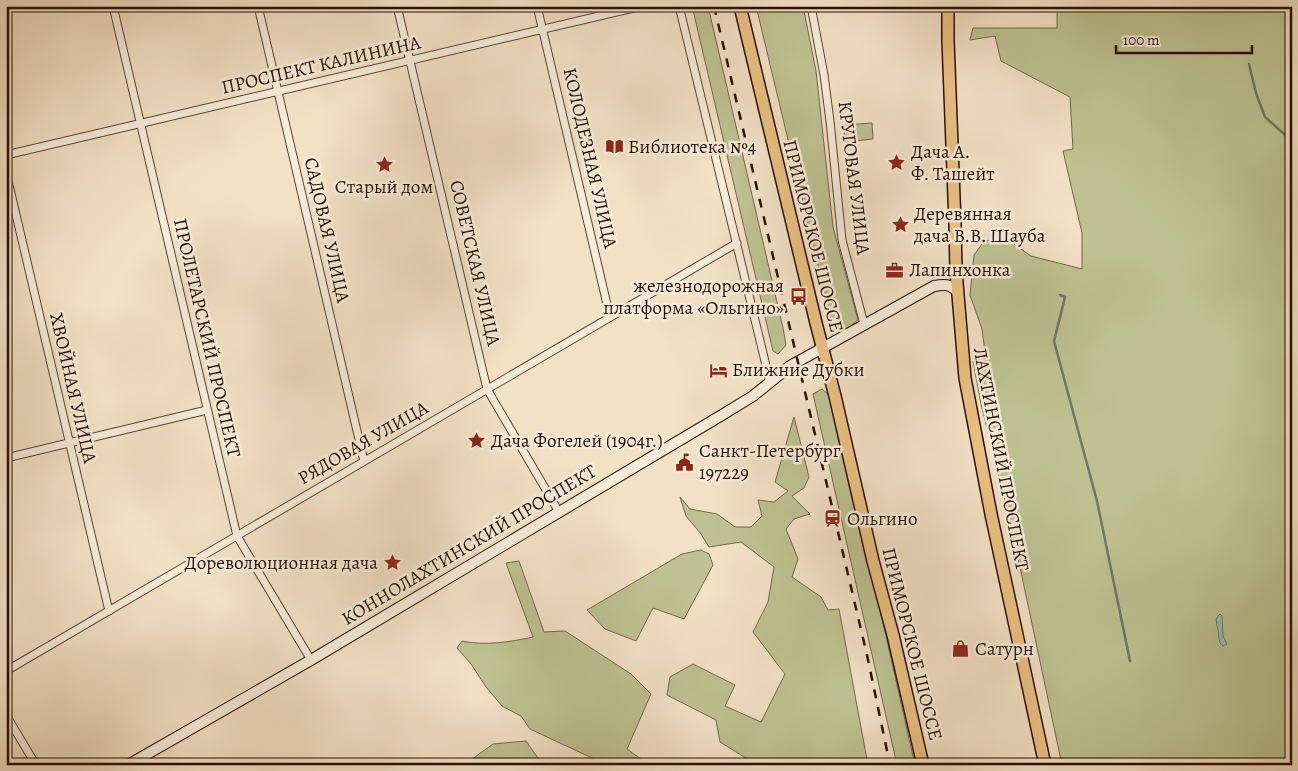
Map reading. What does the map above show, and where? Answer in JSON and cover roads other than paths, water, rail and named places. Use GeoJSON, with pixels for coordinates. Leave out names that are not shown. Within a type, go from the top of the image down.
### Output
{"type":"FeatureCollection","features":[{"type":"Feature","properties":{"kind":"main road","name":"ПРИМОРСКОЕ ШОССЕ"},"geometry":{"type":"LineString","coordinates":[[740,6],[923,765]]}},
{"type":"Feature","properties":{"kind":"main road","name":"ЛАХТИНСКИЙ ПРОСПЕКТ"},"geometry":{"type":"LineString","coordinates":[[948,6],[957,291],[965,378],[991,514],[1045,765]]}},
{"type":"Feature","properties":{"kind":"main road","name":"КОННОЛАХТИНСКИЙ ПРОСПЕКТ"},"geometry":{"type":"LineString","coordinates":[[128,765],[311,660],[753,396],[790,366],[934,286],[943,284],[951,286],[957,291]]}},
{"type":"Feature","properties":{"kind":"street","name":"ПРОЛЕТАРСКИЙ ПРОСПЕКТ"},"geometry":{"type":"LineString","coordinates":[[113,6],[237,536],[311,660]]}},
{"type":"Feature","properties":{"kind":"street","name":"САДОВАЯ УЛИЦА"},"geometry":{"type":"LineString","coordinates":[[258,6],[364,461]]}},
{"type":"Feature","properties":{"kind":"street","name":"СОВЕТСКАЯ УЛИЦА"},"geometry":{"type":"LineString","coordinates":[[397,6],[487,389],[559,512]]}},
{"type":"Feature","properties":{"kind":"street","name":"КОЛОДЕЗНАЯ УЛИЦА"},"geometry":{"type":"LineString","coordinates":[[537,6],[610,317]]}},
{"type":"Feature","properties":{"kind":"street","name":"ПРОСПЕКТ КАЛИНИНА"},"geometry":{"type":"LineString","coordinates":[[6,155],[642,6]]}},
{"type":"Feature","properties":{"kind":"street"},"geometry":{"type":"LineString","coordinates":[[679,6],[770,382]]}},
{"type":"Feature","properties":{"kind":"street","name":"КРУГОВАЯ УЛИЦА"},"geometry":{"type":"LineString","coordinates":[[811,6],[830,121],[842,240],[864,324]]}},
{"type":"Feature","properties":{"kind":"street","name":"ХВОЙНАЯ УЛИЦА"},"geometry":{"type":"LineString","coordinates":[[6,172],[109,611]]}},
{"type":"Feature","properties":{"kind":"street","name":"РЯДОВАЯ УЛИЦА"},"geometry":{"type":"LineString","coordinates":[[6,671],[737,243]]}},
{"type":"Feature","properties":{"kind":"street"},"geometry":{"type":"LineString","coordinates":[[6,458],[207,410]]}},
{"type":"Feature","properties":{"kind":"street"},"geometry":{"type":"LineString","coordinates":[[6,715],[36,765]]}},
{"type":"Feature","properties":{"kind":"water"},"geometry":{"type":"Polygon","coordinates":[[[1220,614],[1222,616],[1223,636],[1227,644],[1223,646],[1220,643],[1216,619],[1220,614]]]}},
{"type":"Feature","properties":{"kind":"waterway"},"geometry":{"type":"LineString","coordinates":[[1249,64],[1256,93],[1265,117],[1292,141]]}},
{"type":"Feature","properties":{"kind":"waterway"},"geometry":{"type":"LineString","coordinates":[[1060,295],[1065,297],[1054,341],[1097,501],[1130,661]]}},
{"type":"Feature","properties":{"kind":"railway"},"geometry":{"type":"LineString","coordinates":[[714,6],[867,655],[890,765]]}},
{"type":"Feature","properties":{"kind":"place","name":"Библиотека №4"},"geometry":{"type":"Point","coordinates":[614,147]}},
{"type":"Feature","properties":{"kind":"place","name":"Дача А. Ф. Ташейт"},"geometry":{"type":"Point","coordinates":[897,163]}},
{"type":"Feature","properties":{"kind":"place","name":"Старый дом"},"geometry":{"type":"Point","coordinates":[384,164]}},
{"type":"Feature","properties":{"kind":"place","name":"Деревянная дача В.В. Шауба"},"geometry":{"type":"Point","coordinates":[900,225]}},
{"type":"Feature","properties":{"kind":"place","name":"Лапинхонка"},"geometry":{"type":"Point","coordinates":[895,270]}},
{"type":"Feature","properties":{"kind":"place","name":"железнодорожная платформа «Ольгино»"},"geometry":{"type":"Point","coordinates":[798,297]}},
{"type":"Feature","properties":{"kind":"place","name":"Ближние Дубки"},"geometry":{"type":"Point","coordinates":[718,370]}},
{"type":"Feature","properties":{"kind":"place","name":"Дача Фогелей (1904г.)"},"geometry":{"type":"Point","coordinates":[477,441]}},
{"type":"Feature","properties":{"kind":"place","name":"Санкт-Петербург 197229"},"geometry":{"type":"Point","coordinates":[685,462]}},
{"type":"Feature","properties":{"kind":"place","name":"Ольгино"},"geometry":{"type":"Point","coordinates":[833,519]}},
{"type":"Feature","properties":{"kind":"place","name":"Дореволюционная дача"},"geometry":{"type":"Point","coordinates":[392,563]}},
{"type":"Feature","properties":{"kind":"place","name":"Сатурн"},"geometry":{"type":"Point","coordinates":[961,649]}}]}
